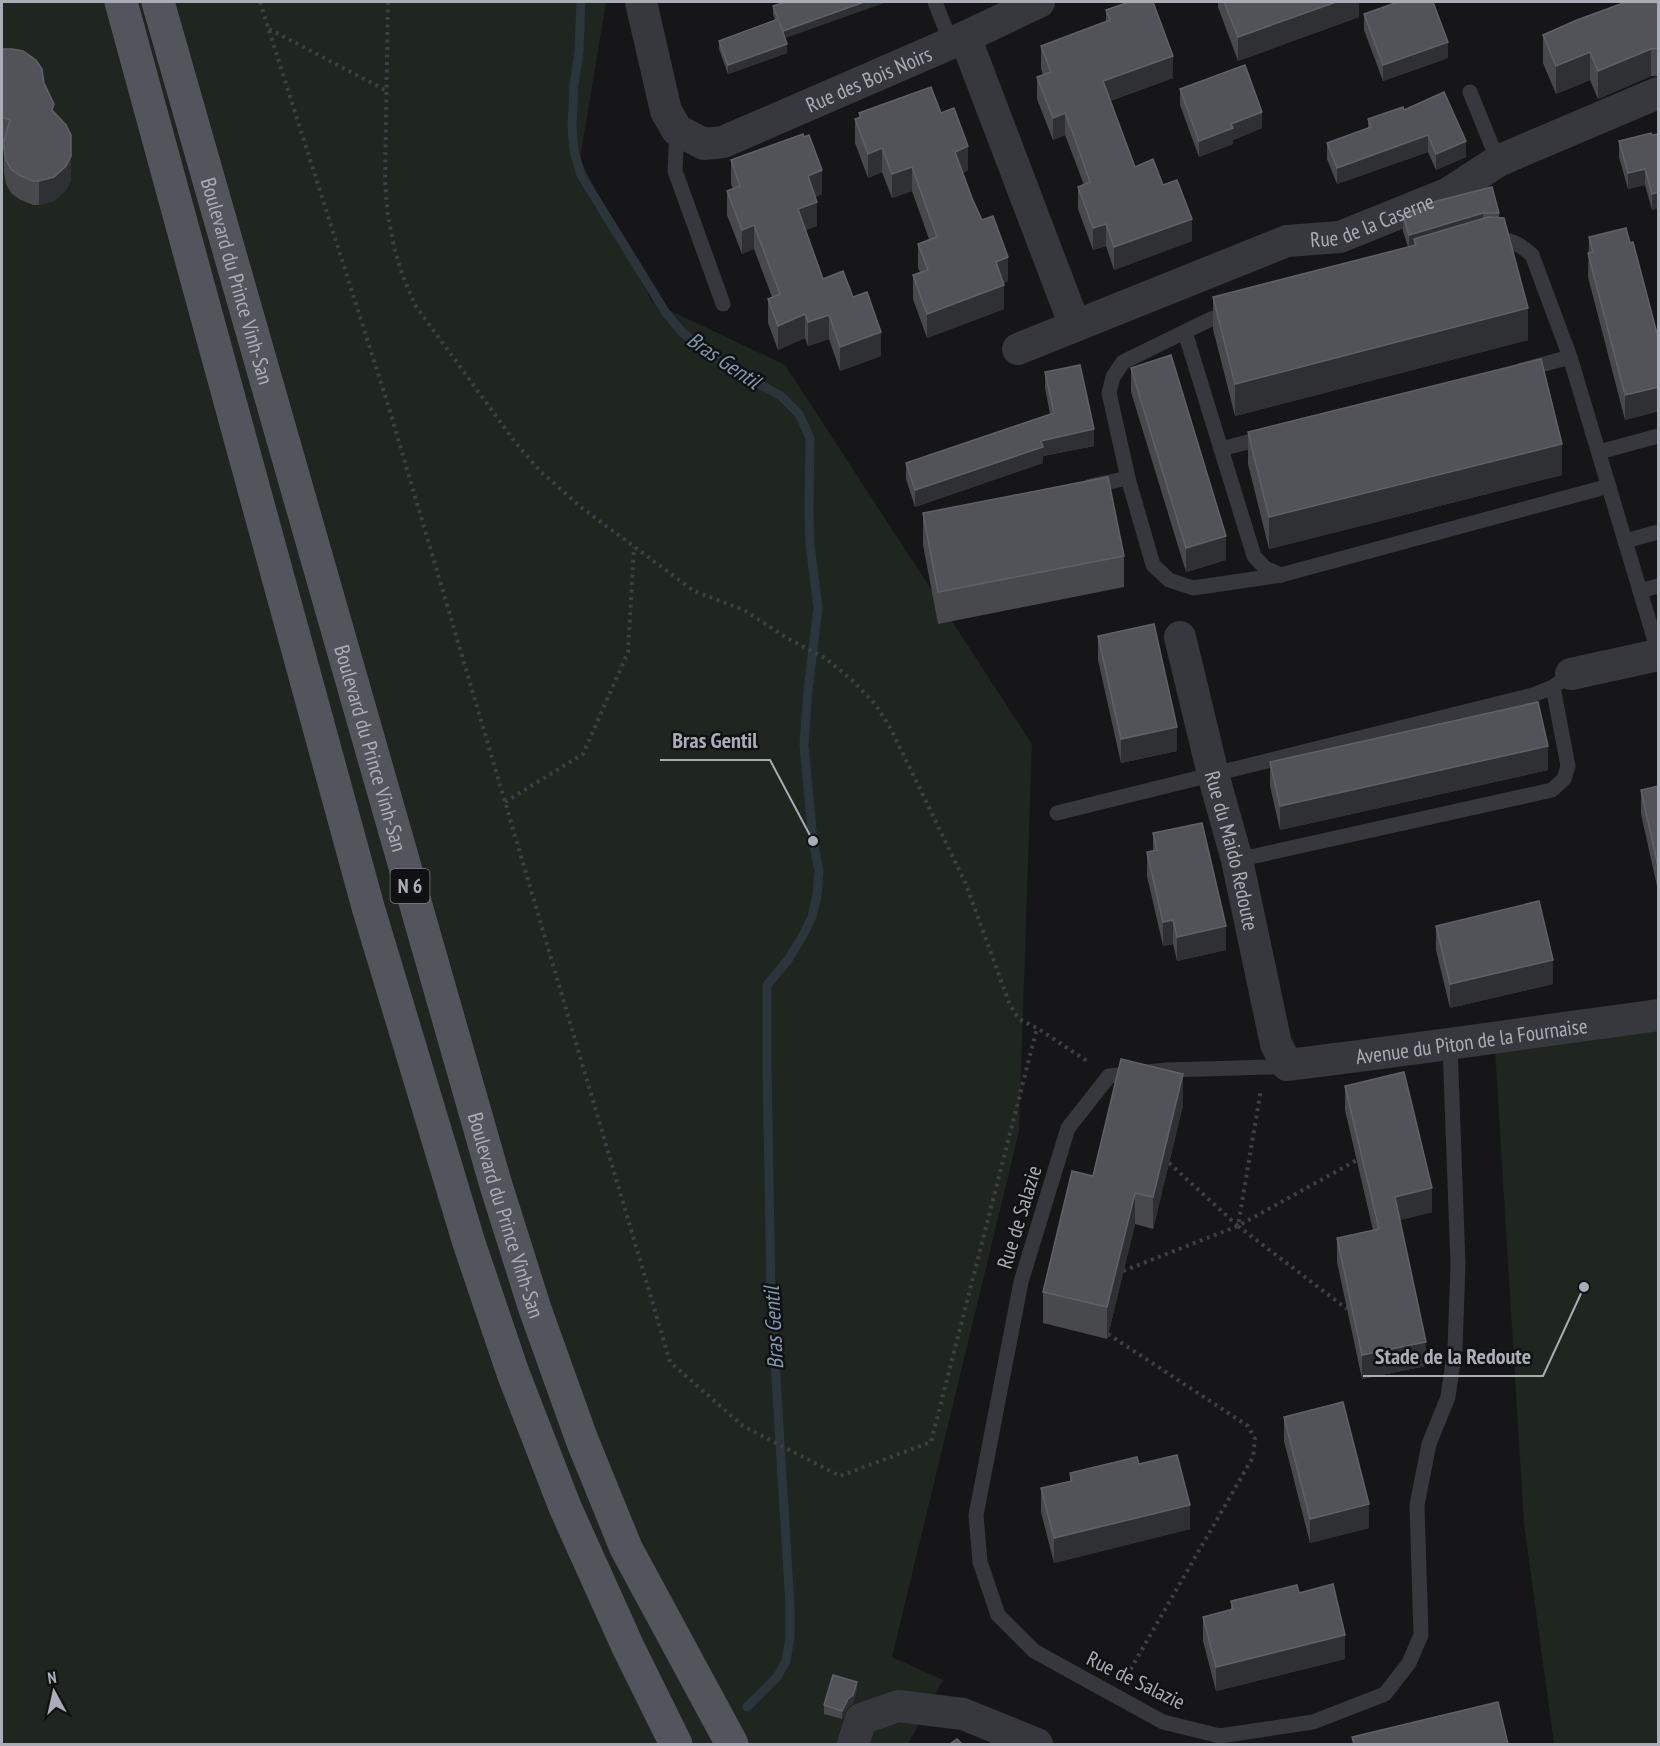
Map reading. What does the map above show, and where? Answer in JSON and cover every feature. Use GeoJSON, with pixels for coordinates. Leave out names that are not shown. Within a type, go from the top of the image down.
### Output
{"type":"FeatureCollection","features":[{"type":"Feature","properties":{"kind":"main road","name":"Boulevard du Prince Vinh-San"},"geometry":{"type":"LineString","coordinates":[[121,2],[368,907],[469,1243],[513,1373],[565,1507],[628,1647],[676,1744]]}},
{"type":"Feature","properties":{"kind":"main road","name":"Boulevard du Prince Vinh-San"},"geometry":{"type":"LineString","coordinates":[[158,2],[492,1171],[535,1309],[582,1440],[626,1548],[732,1744]]}},
{"type":"Feature","properties":{"kind":"street"},"geometry":{"type":"LineString","coordinates":[[641,2],[666,111],[686,134]]}},
{"type":"Feature","properties":{"kind":"street","name":"Rue des Bois Noirs"},"geometry":{"type":"LineString","coordinates":[[686,134],[704,144],[723,142],[958,40],[1039,2]]}},
{"type":"Feature","properties":{"kind":"street"},"geometry":{"type":"LineString","coordinates":[[958,40],[1075,326]]}},
{"type":"Feature","properties":{"kind":"street","name":"Rue de la Caserne"},"geometry":{"type":"LineString","coordinates":[[1018,349],[1287,241],[1340,237],[1449,194],[1498,161],[1659,93]]}},
{"type":"Feature","properties":{"kind":"street","name":"Rue du Maido Redoute"},"geometry":{"type":"LineString","coordinates":[[1180,637],[1213,774],[1237,860],[1276,1044],[1276,1066]]}},
{"type":"Feature","properties":{"kind":"street"},"geometry":{"type":"LineString","coordinates":[[1562,681],[1659,653]]}},
{"type":"Feature","properties":{"kind":"street","name":"Avenue du Piton de la Fournaise"},"geometry":{"type":"LineString","coordinates":[[1276,1066],[1450,1045],[1659,1015]]}},
{"type":"Feature","properties":{"kind":"street"},"geometry":{"type":"LineString","coordinates":[[853,1744],[861,1719],[898,1706],[963,1714],[1037,1744]]}},
{"type":"Feature","properties":{"kind":"lane"},"geometry":{"type":"LineString","coordinates":[[935,2],[958,40]]}},
{"type":"Feature","properties":{"kind":"lane"},"geometry":{"type":"LineString","coordinates":[[1470,92],[1498,161]]}},
{"type":"Feature","properties":{"kind":"lane"},"geometry":{"type":"LineString","coordinates":[[686,134],[675,171],[723,304]]}},
{"type":"Feature","properties":{"kind":"lane"},"geometry":{"type":"LineString","coordinates":[[1475,242],[1504,238],[1520,244],[1532,255],[1570,357],[1659,653]]}},
{"type":"Feature","properties":{"kind":"lane"},"geometry":{"type":"LineString","coordinates":[[1245,309],[1210,319],[1123,362],[1113,377],[1109,393],[1128,478],[1153,565],[1169,580],[1193,588],[1281,575],[1609,486]]}},
{"type":"Feature","properties":{"kind":"lane"},"geometry":{"type":"LineString","coordinates":[[1185,332],[1254,556],[1265,568],[1281,575]]}},
{"type":"Feature","properties":{"kind":"lane"},"geometry":{"type":"LineString","coordinates":[[1503,375],[1570,357]]}},
{"type":"Feature","properties":{"kind":"lane"},"geometry":{"type":"LineString","coordinates":[[1221,449],[1277,434]]}},
{"type":"Feature","properties":{"kind":"lane"},"geometry":{"type":"LineString","coordinates":[[1599,452],[1659,436]]}},
{"type":"Feature","properties":{"kind":"lane"},"geometry":{"type":"LineString","coordinates":[[1073,490],[1128,478]]}},
{"type":"Feature","properties":{"kind":"lane"},"geometry":{"type":"LineString","coordinates":[[1625,541],[1659,532]]}},
{"type":"Feature","properties":{"kind":"lane"},"geometry":{"type":"LineString","coordinates":[[1640,591],[1659,586]]}},
{"type":"Feature","properties":{"kind":"lane"},"geometry":{"type":"LineString","coordinates":[[1057,813],[1533,695],[1562,681],[1569,766],[1564,779],[1552,790],[1237,860]]}},
{"type":"Feature","properties":{"kind":"lane","name":"Rue de Salazie"},"geometry":{"type":"LineString","coordinates":[[1108,1076],[1068,1128],[1021,1282],[976,1515],[980,1562],[998,1615],[1034,1651],[1163,1722],[1220,1736],[1313,1722],[1385,1694],[1409,1663],[1421,1635],[1417,1505],[1429,1444],[1448,1397],[1455,1348],[1458,1264],[1450,1045]]}},
{"type":"Feature","properties":{"kind":"lane"},"geometry":{"type":"LineString","coordinates":[[1108,1076],[1167,1070],[1276,1066]]}},
{"type":"Feature","properties":{"kind":"path"},"geometry":{"type":"LineString","coordinates":[[260,2],[389,408],[670,1362],[743,1426],[840,1476],[931,1442],[1037,1028]]}},
{"type":"Feature","properties":{"kind":"path"},"geometry":{"type":"LineString","coordinates":[[388,2],[385,181],[388,216],[402,274],[415,305],[516,442],[540,471],[582,508],[693,591],[744,610],[787,638],[825,658],[875,704],[891,729],[965,882],[1010,1005],[1019,1019],[1037,1028],[1108,1076]]}},
{"type":"Feature","properties":{"kind":"path"},"geometry":{"type":"LineString","coordinates":[[269,28],[387,91]]}},
{"type":"Feature","properties":{"kind":"path"},"geometry":{"type":"LineString","coordinates":[[505,802],[583,754],[628,652],[634,547]]}},
{"type":"Feature","properties":{"kind":"path"},"geometry":{"type":"LineString","coordinates":[[1238,1226],[1276,1066]]}},
{"type":"Feature","properties":{"kind":"path"},"geometry":{"type":"LineString","coordinates":[[1123,1271],[1238,1226],[1357,1160]]}},
{"type":"Feature","properties":{"kind":"path"},"geometry":{"type":"LineString","coordinates":[[1169,1164],[1238,1226],[1347,1309]]}},
{"type":"Feature","properties":{"kind":"path"},"geometry":{"type":"LineString","coordinates":[[1108,1334],[1248,1426],[1255,1439],[1253,1456],[1115,1696]]}},
{"type":"Feature","properties":{"kind":"shaded area"},"geometry":{"type":"Polygon","coordinates":[[[2,2],[606,2],[580,159],[652,302],[785,365],[1032,744],[1019,1131],[892,1657],[943,1680],[908,1744],[2,1744],[2,2]]]}},
{"type":"Feature","properties":{"kind":"shaded area"},"geometry":{"type":"Polygon","coordinates":[[[1658,1028],[1658,1744],[1554,1744],[1524,1524],[1495,1050],[1658,1028]]]}},
{"type":"Feature","properties":{"kind":"building"},"geometry":{"type":"Polygon","coordinates":[[[785,2],[864,2],[783,31],[779,21],[787,44],[728,65],[719,41],[778,19],[773,6],[785,2]]]}},
{"type":"Feature","properties":{"kind":"building"},"geometry":{"type":"Polygon","coordinates":[[[1129,2],[1153,2],[1173,56],[1103,81],[1135,167],[1153,159],[1163,185],[1177,180],[1192,219],[1114,247],[1106,224],[1093,228],[1078,187],[1090,182],[1075,139],[1065,113],[1053,118],[1037,77],[1051,72],[1041,46],[1110,20],[1106,10],[1129,2]]]}},
{"type":"Feature","properties":{"kind":"building"},"geometry":{"type":"Polygon","coordinates":[[[1224,2],[1336,2],[1238,37],[1224,2]]]}},
{"type":"Feature","properties":{"kind":"building"},"geometry":{"type":"Polygon","coordinates":[[[1398,2],[1433,2],[1448,42],[1383,65],[1364,14],[1398,2]]]}},
{"type":"Feature","properties":{"kind":"building"},"geometry":{"type":"Polygon","coordinates":[[[1626,2],[1659,2],[1659,48],[1651,49],[1598,71],[1590,52],[1556,66],[1543,35],[1626,2]]]}},
{"type":"Feature","properties":{"kind":"building"},"geometry":{"type":"Polygon","coordinates":[[[2,49],[23,51],[36,60],[42,69],[44,83],[54,104],[52,110],[66,125],[71,135],[71,156],[66,166],[54,177],[33,181],[11,169],[6,160],[4,140],[10,120],[2,117],[2,49]]]}},
{"type":"Feature","properties":{"kind":"building"},"geometry":{"type":"Polygon","coordinates":[[[1245,65],[1262,112],[1231,124],[1233,128],[1199,141],[1180,89],[1245,65]]]}},
{"type":"Feature","properties":{"kind":"building"},"geometry":{"type":"Polygon","coordinates":[[[931,87],[941,113],[954,108],[968,146],[955,152],[982,220],[993,216],[1008,257],[996,262],[1004,285],[927,314],[913,275],[928,270],[918,244],[937,237],[912,167],[892,174],[882,148],[868,154],[855,119],[861,117],[859,113],[931,87]]]}},
{"type":"Feature","properties":{"kind":"building"},"geometry":{"type":"Polygon","coordinates":[[[1444,92],[1466,141],[1436,154],[1428,135],[1337,168],[1327,143],[1371,127],[1368,119],[1403,107],[1404,110],[1444,92]]]}},
{"type":"Feature","properties":{"kind":"building"},"geometry":{"type":"Polygon","coordinates":[[[1651,133],[1652,135],[1659,134],[1659,192],[1652,194],[1645,169],[1628,173],[1619,141],[1651,133]]]}},
{"type":"Feature","properties":{"kind":"building"},"geometry":{"type":"Polygon","coordinates":[[[803,134],[804,137],[809,135],[822,170],[808,176],[817,202],[798,209],[823,279],[843,271],[853,297],[867,292],[881,332],[840,347],[829,315],[808,322],[805,314],[778,326],[768,299],[780,294],[754,225],[742,230],[727,191],[740,186],[731,160],[803,134]]]}},
{"type":"Feature","properties":{"kind":"building"},"geometry":{"type":"Polygon","coordinates":[[[1492,187],[1499,213],[1483,213],[1409,235],[1403,215],[1437,201],[1492,187]]]}},
{"type":"Feature","properties":{"kind":"building"},"geometry":{"type":"Polygon","coordinates":[[[1488,217],[1504,218],[1528,308],[1235,384],[1213,297],[1416,245],[1414,239],[1488,217]]]}},
{"type":"Feature","properties":{"kind":"building"},"geometry":{"type":"Polygon","coordinates":[[[1626,228],[1630,243],[1633,242],[1659,341],[1659,387],[1625,395],[1588,253],[1593,252],[1589,237],[1626,228]]]}},
{"type":"Feature","properties":{"kind":"building"},"geometry":{"type":"Polygon","coordinates":[[[1171,355],[1226,536],[1186,548],[1131,368],[1171,355]]]}},
{"type":"Feature","properties":{"kind":"building"},"geometry":{"type":"Polygon","coordinates":[[[1541,359],[1562,444],[1269,517],[1248,432],[1541,359]]]}},
{"type":"Feature","properties":{"kind":"building"},"geometry":{"type":"Polygon","coordinates":[[[1080,365],[1094,429],[1041,441],[1043,447],[915,490],[906,463],[1054,413],[1045,372],[1080,365]]]}},
{"type":"Feature","properties":{"kind":"building"},"geometry":{"type":"Polygon","coordinates":[[[1108,477],[1124,556],[938,592],[923,513],[1108,477]]]}},
{"type":"Feature","properties":{"kind":"building"},"geometry":{"type":"Polygon","coordinates":[[[1154,624],[1177,727],[1121,739],[1098,636],[1154,624]]]}},
{"type":"Feature","properties":{"kind":"building"},"geometry":{"type":"Polygon","coordinates":[[[1538,702],[1548,746],[1280,806],[1270,762],[1538,702]]]}},
{"type":"Feature","properties":{"kind":"building"},"geometry":{"type":"Polygon","coordinates":[[[1659,786],[1659,871],[1641,790],[1659,786]]]}},
{"type":"Feature","properties":{"kind":"building"},"geometry":{"type":"Polygon","coordinates":[[[1202,823],[1226,926],[1177,937],[1173,920],[1163,922],[1147,852],[1157,850],[1153,833],[1202,823]]]}},
{"type":"Feature","properties":{"kind":"building"},"geometry":{"type":"Polygon","coordinates":[[[1539,901],[1553,960],[1450,984],[1436,926],[1539,901]]]}},
{"type":"Feature","properties":{"kind":"building"},"geometry":{"type":"Polygon","coordinates":[[[1121,1059],[1183,1074],[1153,1197],[1135,1193],[1107,1307],[1043,1292],[1072,1171],[1093,1176],[1121,1059]]]}},
{"type":"Feature","properties":{"kind":"building"},"geometry":{"type":"Polygon","coordinates":[[[1404,1072],[1432,1188],[1395,1197],[1426,1342],[1362,1355],[1337,1238],[1379,1229],[1345,1086],[1404,1072]]]}},
{"type":"Feature","properties":{"kind":"building"},"geometry":{"type":"Polygon","coordinates":[[[1343,1402],[1369,1504],[1310,1519],[1284,1417],[1343,1402]]]}},
{"type":"Feature","properties":{"kind":"building"},"geometry":{"type":"Polygon","coordinates":[[[1177,1455],[1190,1505],[1054,1538],[1041,1488],[1072,1481],[1070,1473],[1137,1457],[1139,1464],[1177,1455]]]}},
{"type":"Feature","properties":{"kind":"building"},"geometry":{"type":"Polygon","coordinates":[[[1333,1584],[1345,1635],[1216,1667],[1203,1617],[1233,1609],[1231,1601],[1297,1585],[1299,1593],[1333,1584]]]}},
{"type":"Feature","properties":{"kind":"building"},"geometry":{"type":"Polygon","coordinates":[[[833,1675],[857,1682],[853,1695],[848,1699],[842,1711],[824,1705],[833,1675]]]}},
{"type":"Feature","properties":{"kind":"building"},"geometry":{"type":"Polygon","coordinates":[[[1498,1702],[1508,1744],[1354,1744],[1352,1737],[1498,1702]]]}},
{"type":"Feature","properties":{"kind":"building"},"geometry":{"type":"Polygon","coordinates":[[[957,1739],[962,1744],[950,1744],[957,1739]]]}},
{"type":"Feature","properties":{"kind":"waterway","name":"Bras Gentil"},"geometry":{"type":"LineString","coordinates":[[581,2],[572,126],[574,151],[581,175],[666,313],[681,331],[697,345],[738,372],[781,396],[799,414],[810,438],[810,545],[818,608],[804,745],[813,841],[819,871],[812,917],[788,960],[767,985],[771,1295],[790,1638],[786,1661],[777,1677],[747,1707]]}},
{"type":"Feature","properties":{"kind":"place","name":"Bras Gentil"},"geometry":{"type":"Point","coordinates":[813,841]}},
{"type":"Feature","properties":{"kind":"place","name":"Stade de la Redoute"},"geometry":{"type":"Point","coordinates":[1584,1287]}}]}
